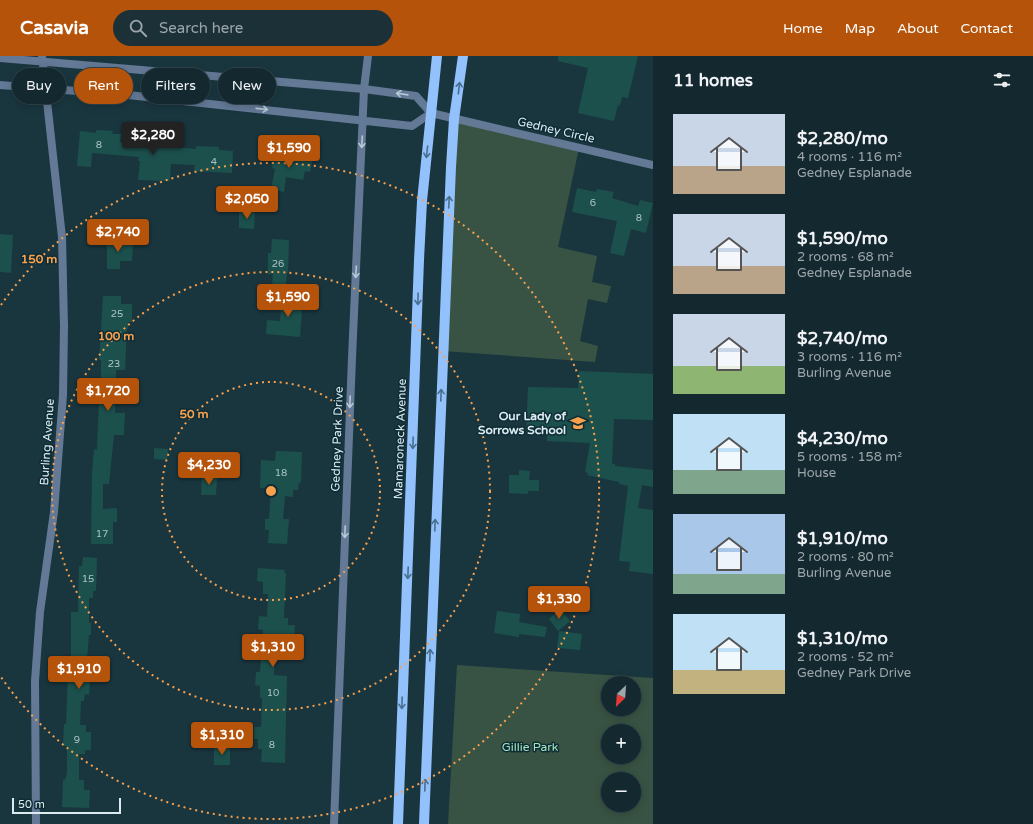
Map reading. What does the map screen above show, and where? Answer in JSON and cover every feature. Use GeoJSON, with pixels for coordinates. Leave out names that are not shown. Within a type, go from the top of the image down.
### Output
{"type":"FeatureCollection","features":[{"type":"Feature","properties":{"kind":"main road","name":"Mamaroneck Avenue"},"geometry":{"type":"LineString","coordinates":[[398,824],[419,260],[422,202],[437,56]]}},
{"type":"Feature","properties":{"kind":"main road"},"geometry":{"type":"LineString","coordinates":[[424,824],[443,343],[454,119],[463,56]]}},
{"type":"Feature","properties":{"kind":"street","name":"Gedney Park Drive"},"geometry":{"type":"LineString","coordinates":[[334,824],[352,358],[364,89],[368,56]]}},
{"type":"Feature","properties":{"kind":"street"},"geometry":{"type":"LineString","coordinates":[[0,58],[42,58],[364,89],[416,96],[431,113],[412,126],[66,90]]}},
{"type":"Feature","properties":{"kind":"street","name":"Burling Avenue"},"geometry":{"type":"LineString","coordinates":[[42,58],[43,68]]}},
{"type":"Feature","properties":{"kind":"street"},"geometry":{"type":"LineString","coordinates":[[0,85],[12,86]]}},
{"type":"Feature","properties":{"kind":"street","name":"Burling Avenue"},"geometry":{"type":"LineString","coordinates":[[36,824],[35,680],[40,612],[54,512],[63,395],[64,326],[62,237],[48,104]]}},
{"type":"Feature","properties":{"kind":"street","name":"Gedney Circle"},"geometry":{"type":"LineString","coordinates":[[431,113],[653,165]]}},
{"type":"Feature","properties":{"kind":"green space"},"geometry":{"type":"Polygon","coordinates":[[[454,119],[579,148],[558,247],[597,256],[592,282],[611,286],[607,303],[588,299],[580,341],[598,346],[595,362],[443,351],[454,119]]]}},
{"type":"Feature","properties":{"kind":"green space","name":"Gillie Park"},"geometry":{"type":"Polygon","coordinates":[[[457,665],[623,676],[601,676],[601,716],[641,716],[641,677],[653,678],[653,824],[448,824],[457,665]]]}},
{"type":"Feature","properties":{"kind":"building"},"geometry":{"type":"Polygon","coordinates":[[[558,56],[638,56],[628,98],[622,97],[620,106],[618,105],[614,121],[578,113],[588,68],[558,61],[558,56]]]}},
{"type":"Feature","properties":{"kind":"building"},"geometry":{"type":"Polygon","coordinates":[[[96,130],[113,131],[112,134],[121,134],[120,142],[196,149],[196,146],[219,147],[219,150],[233,151],[232,173],[194,171],[195,165],[171,164],[170,181],[138,180],[139,157],[92,153],[91,167],[77,166],[80,131],[96,133],[96,130]]]}},
{"type":"Feature","properties":{"kind":"building"},"geometry":{"type":"Polygon","coordinates":[[[283,153],[313,159],[310,172],[305,171],[303,180],[286,177],[284,192],[271,189],[275,169],[272,168],[274,154],[282,156],[283,153]]]}},
{"type":"Feature","properties":{"kind":"building"},"geometry":{"type":"Polygon","coordinates":[[[577,188],[596,192],[597,189],[614,192],[612,198],[638,206],[640,200],[653,203],[646,233],[631,229],[624,256],[610,253],[617,221],[572,212],[577,188]]]}},
{"type":"Feature","properties":{"kind":"building"},"geometry":{"type":"Polygon","coordinates":[[[239,211],[255,212],[254,229],[239,228],[239,211]]]}},
{"type":"Feature","properties":{"kind":"building"},"geometry":{"type":"Polygon","coordinates":[[[0,234],[13,235],[11,273],[0,272],[0,234]]]}},
{"type":"Feature","properties":{"kind":"building"},"geometry":{"type":"Polygon","coordinates":[[[107,237],[120,237],[120,244],[133,244],[132,261],[120,261],[120,269],[107,269],[107,237]]]}},
{"type":"Feature","properties":{"kind":"building"},"geometry":{"type":"Polygon","coordinates":[[[272,239],[289,240],[286,285],[272,284],[273,274],[268,274],[268,253],[271,253],[272,239]]]}},
{"type":"Feature","properties":{"kind":"building"},"geometry":{"type":"Polygon","coordinates":[[[103,296],[121,296],[121,304],[132,304],[132,322],[128,322],[125,370],[116,370],[115,413],[125,413],[124,435],[114,435],[109,484],[103,484],[103,509],[117,508],[117,522],[113,522],[113,544],[91,544],[92,474],[94,449],[97,450],[99,399],[101,399],[101,360],[99,360],[103,296]]]}},
{"type":"Feature","properties":{"kind":"building"},"geometry":{"type":"Polygon","coordinates":[[[282,296],[303,297],[300,337],[266,334],[267,320],[280,321],[282,296]]]}},
{"type":"Feature","properties":{"kind":"building"},"geometry":{"type":"Polygon","coordinates":[[[579,371],[653,374],[653,420],[614,419],[612,464],[615,464],[615,466],[653,470],[653,487],[642,485],[638,508],[653,510],[653,574],[629,571],[630,562],[619,561],[628,486],[619,484],[619,482],[587,475],[588,473],[585,472],[590,443],[547,441],[547,434],[526,434],[528,387],[578,388],[579,371]]]}},
{"type":"Feature","properties":{"kind":"building"},"geometry":{"type":"Polygon","coordinates":[[[154,448],[168,449],[167,460],[154,459],[154,448]]]}},
{"type":"Feature","properties":{"kind":"building"},"geometry":{"type":"Polygon","coordinates":[[[276,451],[302,452],[301,483],[299,482],[298,490],[293,490],[293,497],[285,496],[283,519],[289,519],[287,544],[268,543],[269,530],[265,530],[265,519],[269,519],[271,488],[260,488],[261,460],[275,461],[276,451]]]}},
{"type":"Feature","properties":{"kind":"building"},"geometry":{"type":"Polygon","coordinates":[[[519,470],[530,471],[529,480],[539,480],[539,491],[528,491],[528,494],[509,493],[509,475],[519,475],[519,470]]]}},
{"type":"Feature","properties":{"kind":"building"},"geometry":{"type":"Polygon","coordinates":[[[202,476],[217,477],[216,495],[201,495],[202,476]]]}},
{"type":"Feature","properties":{"kind":"building"},"geometry":{"type":"Polygon","coordinates":[[[83,557],[97,558],[96,591],[93,591],[93,598],[89,598],[89,623],[91,623],[91,635],[89,635],[86,672],[89,672],[88,679],[90,679],[89,695],[85,694],[84,701],[81,701],[80,725],[86,725],[86,732],[91,732],[91,750],[85,750],[85,754],[79,754],[79,780],[84,780],[84,790],[90,790],[89,808],[62,807],[63,780],[65,780],[67,773],[67,746],[63,746],[64,724],[66,724],[68,671],[71,671],[71,612],[78,612],[79,566],[82,566],[83,557]]]}},
{"type":"Feature","properties":{"kind":"building"},"geometry":{"type":"Polygon","coordinates":[[[258,568],[285,570],[284,618],[288,618],[288,625],[295,625],[293,650],[275,649],[274,675],[287,676],[285,763],[261,762],[262,749],[258,749],[258,739],[254,739],[254,727],[261,727],[262,698],[260,698],[260,686],[255,685],[256,672],[260,672],[263,630],[258,629],[259,616],[267,617],[268,594],[263,594],[263,582],[257,581],[258,568]]]}},
{"type":"Feature","properties":{"kind":"building"},"geometry":{"type":"Polygon","coordinates":[[[560,609],[570,621],[558,631],[549,619],[560,609]]]}},
{"type":"Feature","properties":{"kind":"building"},"geometry":{"type":"Polygon","coordinates":[[[497,611],[520,614],[519,622],[547,627],[545,637],[519,634],[519,637],[494,633],[497,611]]]}},
{"type":"Feature","properties":{"kind":"building"},"geometry":{"type":"Polygon","coordinates":[[[559,631],[582,634],[580,650],[557,648],[559,631]]]}},
{"type":"Feature","properties":{"kind":"building"},"geometry":{"type":"Polygon","coordinates":[[[214,748],[230,748],[230,765],[214,765],[214,748]]]}},
{"type":"Feature","properties":{"kind":"place","name":"Our Lady of Sorrows School"},"geometry":{"type":"Point","coordinates":[578,423]}}]}
